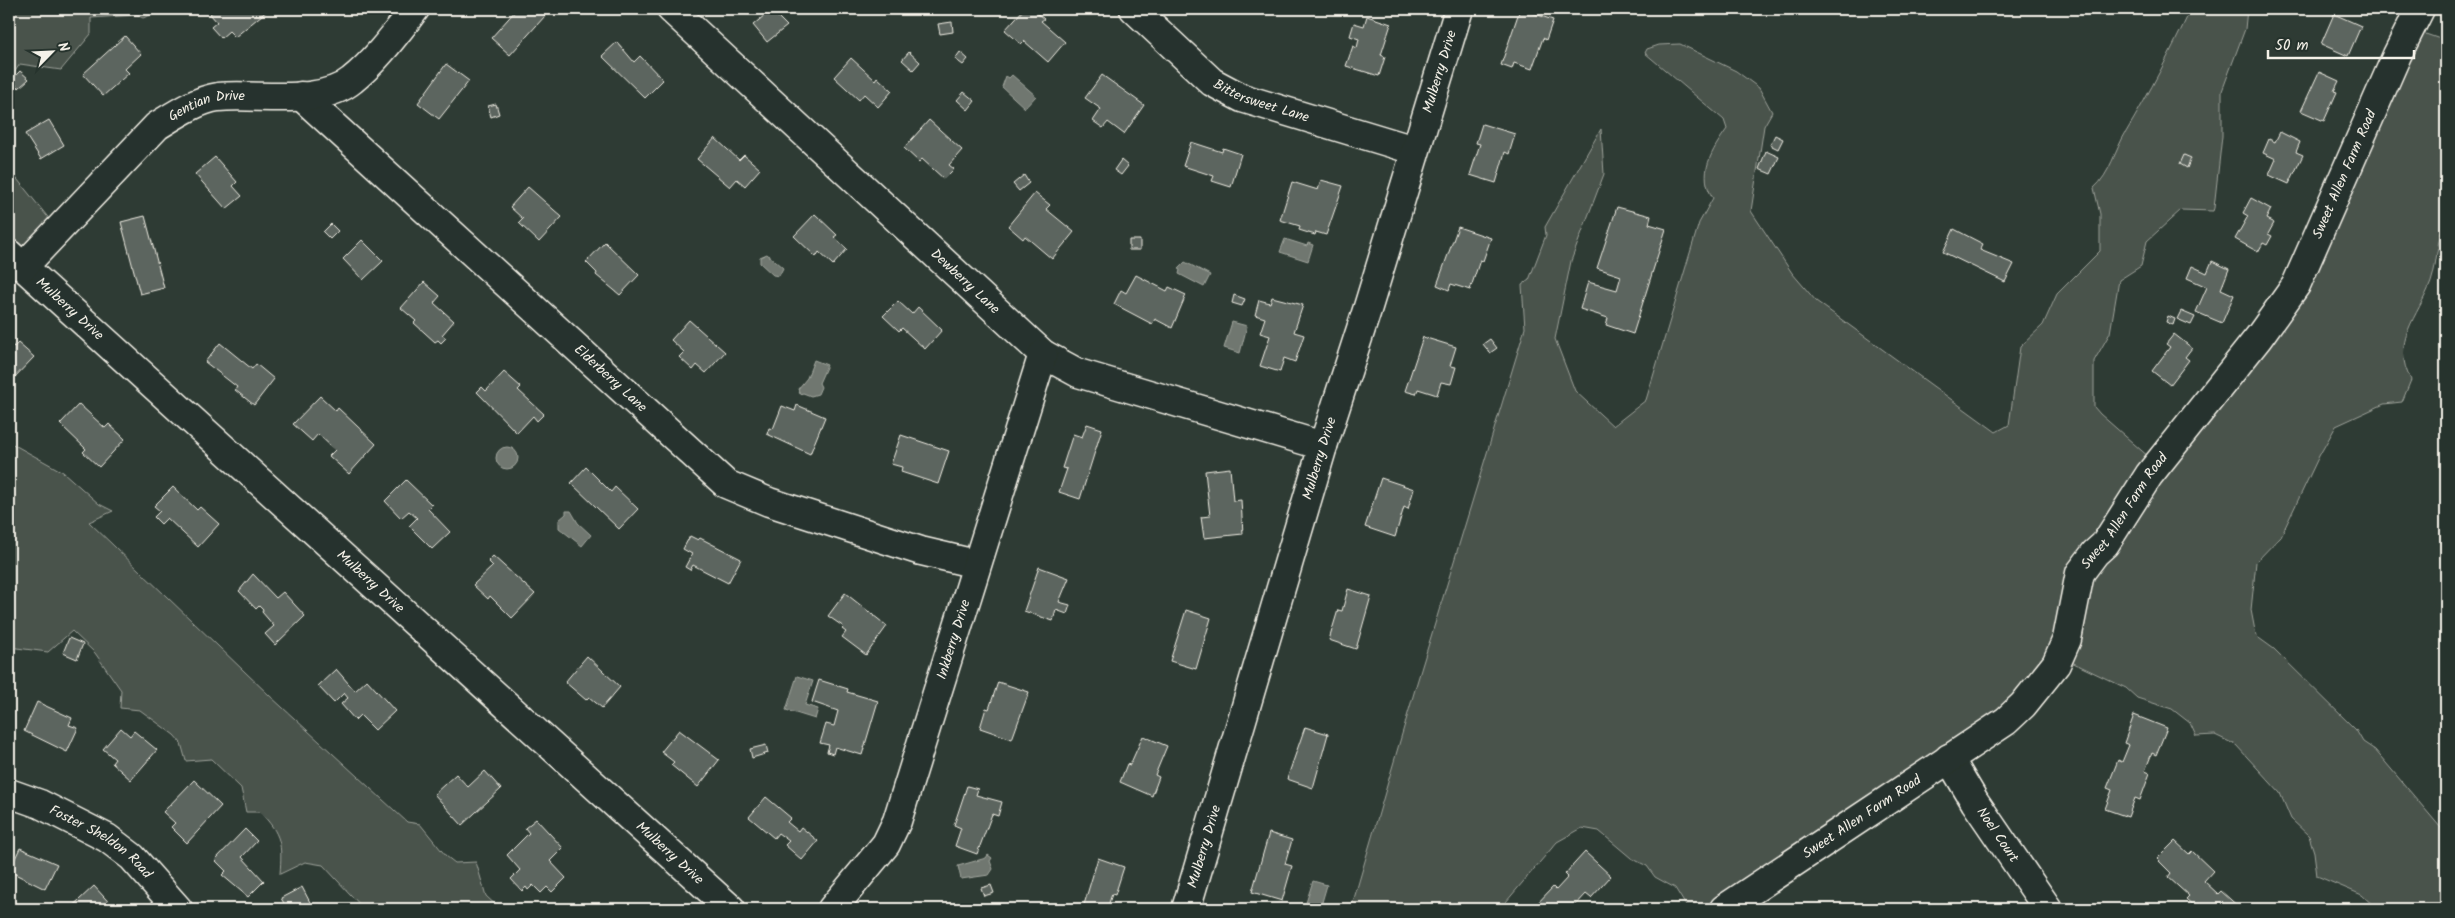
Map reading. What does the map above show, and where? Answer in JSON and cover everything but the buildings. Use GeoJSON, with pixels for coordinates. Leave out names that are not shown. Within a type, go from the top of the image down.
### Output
{"type":"FeatureCollection","features":[{"type":"Feature","properties":{"kind":"street","name":"Gentian Drive"},"geometry":{"type":"LineString","coordinates":[[16,260],[157,126],[180,111],[216,97],[301,96],[328,92],[352,81],[415,9]]}},
{"type":"Feature","properties":{"kind":"street","name":"Dewberry Lane"},"geometry":{"type":"LineString","coordinates":[[671,9],[1043,354],[1078,373],[1323,446]]}},
{"type":"Feature","properties":{"kind":"street","name":"Bittersweet Lane"},"geometry":{"type":"LineString","coordinates":[[1134,9],[1212,82],[1242,98],[1414,150]]}},
{"type":"Feature","properties":{"kind":"street","name":"Mulberry Drive"},"geometry":{"type":"LineString","coordinates":[[1186,909],[1323,446],[1459,9]]}},
{"type":"Feature","properties":{"kind":"street","name":"Sweet Allen Farm Road"},"geometry":{"type":"LineString","coordinates":[[1724,909],[2006,721],[2049,675],[2067,638],[2076,584],[2087,562],[2105,544],[2149,476],[2259,337],[2296,285],[2397,55],[2420,9]]}},
{"type":"Feature","properties":{"kind":"street","name":"Elderberry Lane"},"geometry":{"type":"LineString","coordinates":[[301,96],[726,484],[755,497],[921,551],[976,564]]}},
{"type":"Feature","properties":{"kind":"street","name":"Mulberry Drive"},"geometry":{"type":"LineString","coordinates":[[16,260],[731,909]]}},
{"type":"Feature","properties":{"kind":"street","name":"Inkberry Drive"},"geometry":{"type":"LineString","coordinates":[[832,909],[882,850],[897,821],[1043,354]]}},
{"type":"Feature","properties":{"kind":"street","name":"Noel Court"},"geometry":{"type":"LineString","coordinates":[[1949,758],[1975,802],[2048,909]]}},
{"type":"Feature","properties":{"kind":"street","name":"Foster Sheldon Road"},"geometry":{"type":"LineString","coordinates":[[9,793],[40,804],[107,838],[132,857],[178,909]]}},
{"type":"Feature","properties":{"kind":"shaded area"},"geometry":{"type":"Polygon","coordinates":[[[9,9],[165,9],[143,18],[137,15],[91,18],[91,34],[61,70],[20,64],[9,80],[9,9]]]}},
{"type":"Feature","properties":{"kind":"shaded area"},"geometry":{"type":"Polygon","coordinates":[[[2191,9],[2247,9],[2245,29],[2222,91],[2222,136],[2214,208],[2213,211],[2181,210],[2147,241],[2141,266],[2119,280],[2110,333],[2094,361],[2094,407],[2158,465],[2267,329],[2414,30],[2446,41],[2446,218],[2440,234],[2431,282],[2413,318],[2405,342],[2403,354],[2405,366],[2411,380],[2402,402],[2384,404],[2336,426],[2319,456],[2281,536],[2256,562],[2251,610],[2256,636],[2274,649],[2356,730],[2363,742],[2375,750],[2446,834],[2446,909],[2377,909],[2362,895],[2317,876],[2314,852],[2309,836],[2291,819],[2280,793],[2236,745],[2215,735],[2196,736],[2190,723],[2172,709],[2137,698],[2126,688],[2063,658],[2035,696],[1722,909],[1688,909],[1675,888],[1655,877],[1647,866],[1631,858],[1599,831],[1582,828],[1557,842],[1500,909],[1351,909],[1416,686],[1525,328],[1522,285],[1529,280],[1546,235],[1545,227],[1601,129],[1604,174],[1571,261],[1555,339],[1575,391],[1613,426],[1646,400],[1699,223],[1713,198],[1706,180],[1708,162],[1716,145],[1727,129],[1724,120],[1645,53],[1647,49],[1659,45],[1680,44],[1736,71],[1759,88],[1772,112],[1764,126],[1751,211],[1792,273],[1816,301],[1996,432],[2009,425],[2020,347],[2043,325],[2057,294],[2100,251],[2100,214],[2094,188],[2108,169],[2191,9]]]}},
{"type":"Feature","properties":{"kind":"shaded area"},"geometry":{"type":"Polygon","coordinates":[[[1012,75],[1036,96],[1025,108],[1002,87],[1006,76],[1009,78],[1012,75]]]}},
{"type":"Feature","properties":{"kind":"shaded area"},"geometry":{"type":"Polygon","coordinates":[[[9,169],[55,226],[28,258],[9,247],[9,169]]]}},
{"type":"Feature","properties":{"kind":"shaded area"},"geometry":{"type":"Polygon","coordinates":[[[1285,239],[1307,246],[1308,243],[1313,245],[1308,261],[1280,252],[1285,239]]]}},
{"type":"Feature","properties":{"kind":"shaded area"},"geometry":{"type":"Polygon","coordinates":[[[767,254],[783,268],[779,276],[773,275],[760,263],[760,257],[767,254]]]}},
{"type":"Feature","properties":{"kind":"shaded area"},"geometry":{"type":"Polygon","coordinates":[[[1185,262],[1210,275],[1204,287],[1179,274],[1180,270],[1178,269],[1185,262]]]}},
{"type":"Feature","properties":{"kind":"shaded area"},"geometry":{"type":"Polygon","coordinates":[[[1232,322],[1247,326],[1240,353],[1224,348],[1232,322]]]}},
{"type":"Feature","properties":{"kind":"shaded area"},"geometry":{"type":"Polygon","coordinates":[[[814,360],[827,365],[819,383],[821,387],[818,394],[811,396],[803,393],[800,394],[798,389],[807,378],[814,360]]]}},
{"type":"Feature","properties":{"kind":"shaded area"},"geometry":{"type":"Polygon","coordinates":[[[9,442],[63,472],[99,504],[113,511],[89,522],[270,696],[407,822],[420,824],[446,856],[455,863],[476,862],[486,896],[500,909],[364,909],[323,865],[305,862],[280,874],[281,855],[277,834],[260,812],[246,812],[241,788],[211,759],[186,761],[181,743],[174,735],[140,710],[120,708],[121,690],[95,653],[72,631],[48,652],[9,647],[9,442]]]}},
{"type":"Feature","properties":{"kind":"shaded area"},"geometry":{"type":"Polygon","coordinates":[[[507,447],[517,454],[518,458],[511,468],[507,469],[497,462],[496,458],[503,448],[507,447]]]}},
{"type":"Feature","properties":{"kind":"shaded area"},"geometry":{"type":"Polygon","coordinates":[[[566,511],[571,511],[578,523],[591,535],[582,546],[559,528],[559,520],[566,514],[566,511]]]}},
{"type":"Feature","properties":{"kind":"shaded area"},"geometry":{"type":"Polygon","coordinates":[[[797,676],[813,681],[805,705],[818,709],[815,719],[786,710],[797,676]]]}},
{"type":"Feature","properties":{"kind":"shaded area"},"geometry":{"type":"Polygon","coordinates":[[[988,855],[992,858],[990,861],[993,869],[989,875],[961,879],[958,866],[986,858],[988,855]]]}},
{"type":"Feature","properties":{"kind":"shaded area"},"geometry":{"type":"Polygon","coordinates":[[[1313,881],[1327,885],[1320,909],[1304,909],[1313,881]]]}}]}
